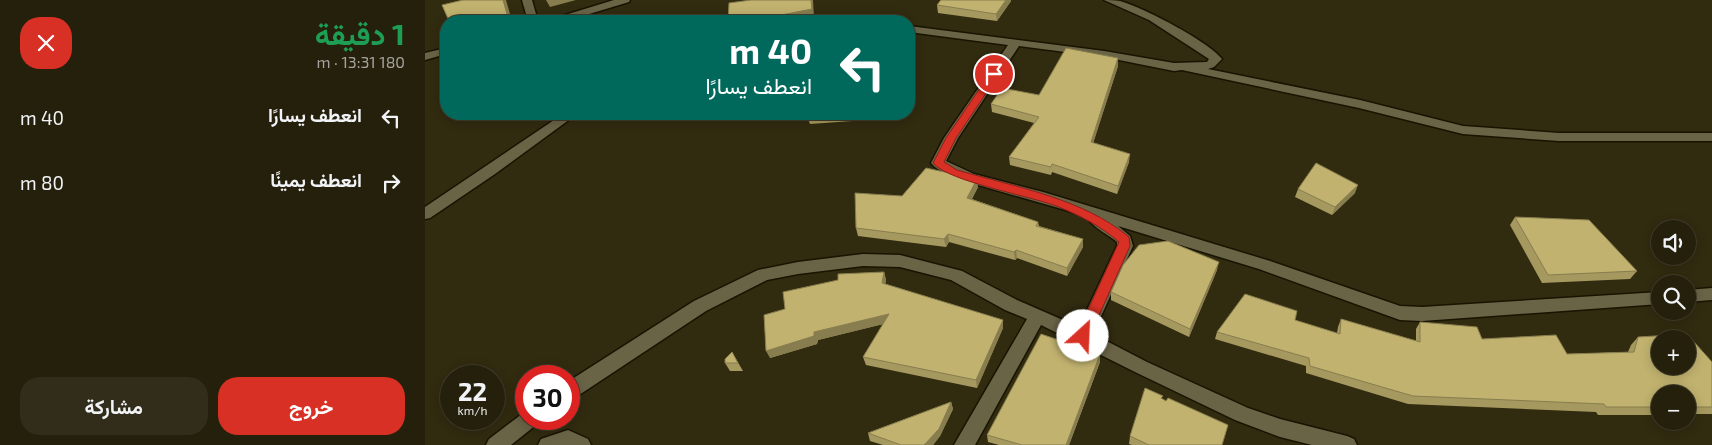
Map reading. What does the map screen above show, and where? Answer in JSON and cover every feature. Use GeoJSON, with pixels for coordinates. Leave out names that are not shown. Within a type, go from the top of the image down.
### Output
{"type":"FeatureCollection","features":[{"type":"Feature","properties":{"kind":"street"},"geometry":{"type":"LineString","coordinates":[[527,0],[531,15]]}},
{"type":"Feature","properties":{"kind":"street"},"geometry":{"type":"LineString","coordinates":[[576,15],[625,0]]}},
{"type":"Feature","properties":{"kind":"street"},"geometry":{"type":"LineString","coordinates":[[1109,0],[1153,18],[1210,53],[1216,59],[1210,65],[1184,67]]}},
{"type":"Feature","properties":{"kind":"street"},"geometry":{"type":"LineString","coordinates":[[915,31],[1016,42],[1184,67],[1360,104],[1463,130],[1559,138],[1712,138]]}},
{"type":"Feature","properties":{"kind":"street"},"geometry":{"type":"LineString","coordinates":[[1016,42],[951,138],[938,163],[953,172],[1264,265],[1400,313],[1422,314],[1651,299]]}},
{"type":"Feature","properties":{"kind":"street"},"geometry":{"type":"LineString","coordinates":[[425,57],[440,53]]}},
{"type":"Feature","properties":{"kind":"street"},"geometry":{"type":"LineString","coordinates":[[425,214],[562,120]]}},
{"type":"Feature","properties":{"kind":"street"},"geometry":{"type":"LineString","coordinates":[[1063,204],[1109,226],[1125,240],[1125,246],[1083,336]]}},
{"type":"Feature","properties":{"kind":"street"},"geometry":{"type":"LineString","coordinates":[[580,384],[700,306],[764,274],[863,260],[900,261],[955,275],[1011,305],[1083,336],[1141,367],[1242,414],[1280,428],[1347,445]]}},
{"type":"Feature","properties":{"kind":"street"},"geometry":{"type":"LineString","coordinates":[[1696,295],[1712,294]]}},
{"type":"Feature","properties":{"kind":"street"},"geometry":{"type":"LineString","coordinates":[[964,445],[1037,316]]}},
{"type":"Feature","properties":{"kind":"street"},"geometry":{"type":"LineString","coordinates":[[496,445],[515,430]]}},
{"type":"Feature","properties":{"kind":"street"},"geometry":{"type":"LineString","coordinates":[[548,445],[568,439],[581,445]]}},
{"type":"Feature","properties":{"kind":"building"},"geometry":{"type":"Polygon","coordinates":[[[463,0],[503,0],[507,15],[446,15],[442,5],[463,0]]]}},
{"type":"Feature","properties":{"kind":"building"},"geometry":{"type":"Polygon","coordinates":[[[751,0],[811,0],[812,9],[781,15],[728,15],[729,3],[751,0]]]}},
{"type":"Feature","properties":{"kind":"building"},"geometry":{"type":"Polygon","coordinates":[[[941,0],[1006,0],[996,14],[937,5],[941,0]]]}},
{"type":"Feature","properties":{"kind":"building"},"geometry":{"type":"Polygon","coordinates":[[[1066,48],[1118,58],[1091,142],[1130,154],[1118,186],[1052,164],[1051,167],[1009,157],[1039,117],[991,104],[1002,88],[1039,95],[1066,48]]]}},
{"type":"Feature","properties":{"kind":"building"},"geometry":{"type":"Polygon","coordinates":[[[1316,163],[1358,185],[1335,207],[1298,189],[1316,163]]]}},
{"type":"Feature","properties":{"kind":"building"},"geometry":{"type":"Polygon","coordinates":[[[926,168],[977,179],[967,198],[1038,222],[1036,226],[1083,239],[1067,268],[1016,250],[1014,252],[948,234],[944,239],[856,228],[855,193],[902,196],[926,168]]]}},
{"type":"Feature","properties":{"kind":"building"},"geometry":{"type":"Polygon","coordinates":[[[1515,217],[1589,220],[1637,271],[1548,275],[1515,217]]]}},
{"type":"Feature","properties":{"kind":"building"},"geometry":{"type":"Polygon","coordinates":[[[1168,241],[1219,262],[1190,329],[1111,292],[1123,265],[1139,245],[1168,241]]]}},
{"type":"Feature","properties":{"kind":"building"},"geometry":{"type":"Polygon","coordinates":[[[884,272],[882,283],[1003,320],[976,380],[863,357],[889,314],[814,332],[814,336],[766,351],[764,315],[785,309],[783,292],[838,280],[838,274],[884,272]]]}},
{"type":"Feature","properties":{"kind":"building"},"geometry":{"type":"Polygon","coordinates":[[[1245,294],[1297,311],[1295,320],[1340,334],[1341,319],[1420,342],[1420,322],[1477,327],[1482,339],[1556,335],[1567,354],[1634,352],[1638,337],[1651,336],[1651,375],[1696,375],[1696,344],[1712,362],[1712,407],[1696,407],[1696,385],[1651,385],[1651,407],[1606,407],[1604,404],[1413,396],[1310,366],[1309,358],[1217,332],[1245,294]]]}},
{"type":"Feature","properties":{"kind":"building"},"geometry":{"type":"Polygon","coordinates":[[[1041,334],[1100,354],[1066,445],[1022,445],[987,435],[1041,334]]]}},
{"type":"Feature","properties":{"kind":"building"},"geometry":{"type":"Polygon","coordinates":[[[732,352],[738,363],[725,363],[725,359],[732,352]]]}},
{"type":"Feature","properties":{"kind":"building"},"geometry":{"type":"Polygon","coordinates":[[[1145,388],[1163,396],[1161,398],[1166,401],[1168,398],[1228,425],[1222,445],[1149,445],[1130,436],[1145,388]]]}},
{"type":"Feature","properties":{"kind":"building"},"geometry":{"type":"Polygon","coordinates":[[[951,402],[939,429],[924,445],[901,445],[868,433],[951,402]]]}},
{"type":"Feature","properties":{"kind":"route"},"geometry":{"type":"LineString","coordinates":[[994,74],[951,138],[938,163],[953,172],[1063,204],[1109,226],[1121,235],[1125,240],[1125,246],[1083,336]]}}]}
